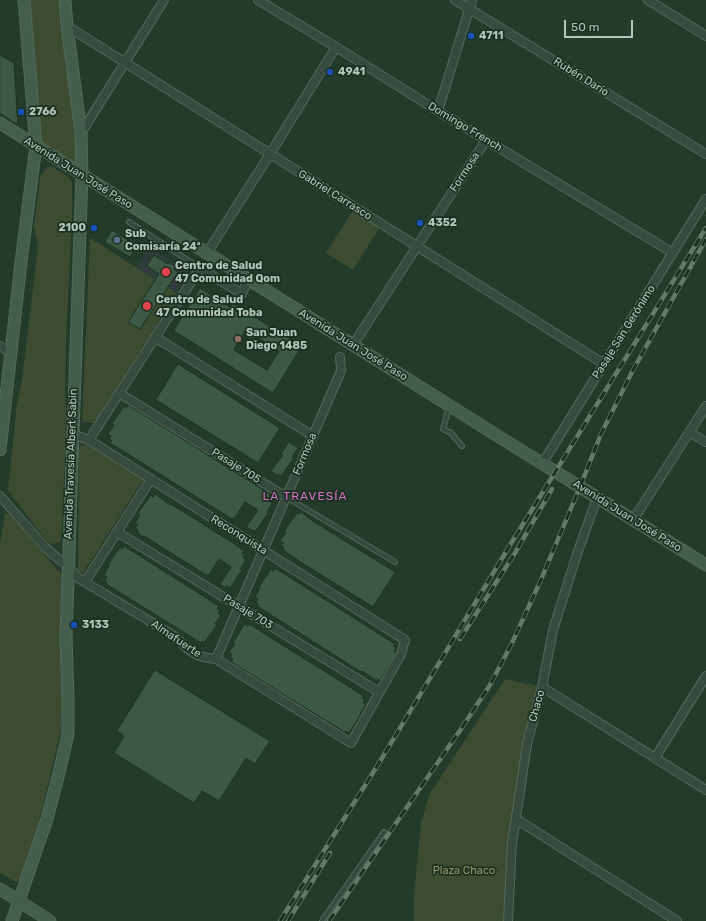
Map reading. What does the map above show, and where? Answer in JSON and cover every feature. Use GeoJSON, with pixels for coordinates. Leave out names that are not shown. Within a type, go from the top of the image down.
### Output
{"type":"FeatureCollection","features":[{"type":"Feature","properties":{"kind":"main road"},"geometry":{"type":"LineString","coordinates":[[0,450],[10,352],[36,146],[24,0]]}},
{"type":"Feature","properties":{"kind":"main road","name":"Avenida Travesía Albert Sabin"},"geometry":{"type":"LineString","coordinates":[[12,921],[47,819],[68,734],[66,637],[82,175],[81,134],[65,0]]}},
{"type":"Feature","properties":{"kind":"main road","name":"Avenida Juan José Paso"},"geometry":{"type":"LineString","coordinates":[[0,123],[542,464],[706,565]]}},
{"type":"Feature","properties":{"kind":"main road"},"geometry":{"type":"LineString","coordinates":[[0,889],[50,921]]}},
{"type":"Feature","properties":{"kind":"street"},"geometry":{"type":"LineString","coordinates":[[81,134],[164,0]]}},
{"type":"Feature","properties":{"kind":"street","name":"Domingo French"},"geometry":{"type":"LineString","coordinates":[[258,0],[336,47],[438,112],[673,253]]}},
{"type":"Feature","properties":{"kind":"street","name":"Rubén Darío"},"geometry":{"type":"LineString","coordinates":[[455,0],[706,154]]}},
{"type":"Feature","properties":{"kind":"street"},"geometry":{"type":"LineString","coordinates":[[438,112],[472,0]]}},
{"type":"Feature","properties":{"kind":"street"},"geometry":{"type":"LineString","coordinates":[[648,0],[706,36]]}},
{"type":"Feature","properties":{"kind":"street","name":"Gabriel Carrasco"},"geometry":{"type":"LineString","coordinates":[[67,26],[604,364]]}},
{"type":"Feature","properties":{"kind":"street"},"geometry":{"type":"LineString","coordinates":[[207,253],[336,47]]}},
{"type":"Feature","properties":{"kind":"street","name":"Formosa"},"geometry":{"type":"LineString","coordinates":[[354,345],[486,140]]}},
{"type":"Feature","properties":{"kind":"street","name":"Pasaje San Gerónimo"},"geometry":{"type":"LineString","coordinates":[[542,464],[706,199]]}},
{"type":"Feature","properties":{"kind":"street"},"geometry":{"type":"LineString","coordinates":[[89,440],[200,268],[242,294],[248,279]]}},
{"type":"Feature","properties":{"kind":"street"},"geometry":{"type":"LineString","coordinates":[[156,337],[313,436]]}},
{"type":"Feature","properties":{"kind":"street"},"geometry":{"type":"LineString","coordinates":[[0,346],[10,352]]}},
{"type":"Feature","properties":{"kind":"street","name":"Formosa"},"geometry":{"type":"LineString","coordinates":[[216,659],[341,371],[340,357]]}},
{"type":"Feature","properties":{"kind":"street","name":"Pasaje 705"},"geometry":{"type":"LineString","coordinates":[[119,392],[286,497]]}},
{"type":"Feature","properties":{"kind":"street"},"geometry":{"type":"LineString","coordinates":[[633,520],[706,406]]}},
{"type":"Feature","properties":{"kind":"street"},"geometry":{"type":"LineString","coordinates":[[690,432],[706,442]]}},
{"type":"Feature","properties":{"kind":"street","name":"Reconquista"},"geometry":{"type":"LineString","coordinates":[[72,434],[89,440],[405,640],[401,654],[379,692]]}},
{"type":"Feature","properties":{"kind":"street"},"geometry":{"type":"LineString","coordinates":[[85,582],[151,479]]}},
{"type":"Feature","properties":{"kind":"street","name":"Almafuerte"},"geometry":{"type":"LineString","coordinates":[[0,496],[44,547],[68,565],[78,578],[176,637],[184,646],[194,653],[206,658],[216,659],[351,743],[379,692]]}},
{"type":"Feature","properties":{"kind":"street","name":"Chaco"},"geometry":{"type":"LineString","coordinates":[[508,921],[512,844],[527,744],[542,687],[553,630],[577,554],[597,498]]}},
{"type":"Feature","properties":{"kind":"street","name":"Pasaje 703"},"geometry":{"type":"LineString","coordinates":[[117,532],[379,692]]}},
{"type":"Feature","properties":{"kind":"street"},"geometry":{"type":"LineString","coordinates":[[655,758],[706,676]]}},
{"type":"Feature","properties":{"kind":"street"},"geometry":{"type":"LineString","coordinates":[[542,687],[706,790]]}},
{"type":"Feature","properties":{"kind":"street"},"geometry":{"type":"LineString","coordinates":[[516,819],[677,921]]}},
{"type":"Feature","properties":{"kind":"lane"},"geometry":{"type":"LineString","coordinates":[[129,222],[200,268]]}},
{"type":"Feature","properties":{"kind":"lane"},"geometry":{"type":"LineString","coordinates":[[450,406],[443,429],[451,433],[462,446]]}},
{"type":"Feature","properties":{"kind":"lane","name":"Pasaje 705"},"geometry":{"type":"LineString","coordinates":[[286,497],[395,562]]}},
{"type":"Feature","properties":{"kind":"lane"},"geometry":{"type":"LineString","coordinates":[[322,921],[384,832]]}},
{"type":"Feature","properties":{"kind":"shaded area","name":"Centro de Salud 47 Comunidad Qom"},"geometry":{"type":"Polygon","coordinates":[[[149,247],[186,270],[188,275],[177,293],[136,267],[149,247]]]}},
{"type":"Feature","properties":{"kind":"green space"},"geometry":{"type":"Polygon","coordinates":[[[24,0],[65,0],[82,175],[36,146],[24,0]]]}},
{"type":"Feature","properties":{"kind":"green space"},"geometry":{"type":"Polygon","coordinates":[[[51,166],[70,178],[72,183],[72,220],[65,389],[67,419],[61,542],[53,544],[47,541],[8,491],[17,403],[22,380],[38,246],[34,226],[40,177],[46,168],[51,166]]]}},
{"type":"Feature","properties":{"kind":"green space"},"geometry":{"type":"Polygon","coordinates":[[[353,210],[380,227],[353,270],[326,253],[353,210]]]}},
{"type":"Feature","properties":{"kind":"green space"},"geometry":{"type":"Polygon","coordinates":[[[90,238],[177,293],[94,423],[82,422],[90,238]]]}},
{"type":"Feature","properties":{"kind":"green space"},"geometry":{"type":"Polygon","coordinates":[[[87,445],[143,480],[83,573],[78,571],[79,451],[80,446],[87,445]]]}},
{"type":"Feature","properties":{"kind":"green space"},"geometry":{"type":"Polygon","coordinates":[[[5,513],[11,516],[63,576],[63,694],[61,730],[38,826],[23,878],[16,882],[0,873],[0,544],[5,513]]]}},
{"type":"Feature","properties":{"kind":"green space","name":"Plaza Chaco"},"geometry":{"type":"Polygon","coordinates":[[[505,679],[542,687],[527,744],[508,921],[414,921],[414,896],[421,823],[429,795],[505,679]]]}},
{"type":"Feature","properties":{"kind":"building"},"geometry":{"type":"Polygon","coordinates":[[[0,55],[14,63],[18,125],[0,114],[0,55]]]}},
{"type":"Feature","properties":{"kind":"building"},"geometry":{"type":"Polygon","coordinates":[[[112,230],[137,246],[130,257],[105,242],[112,230]]]}},
{"type":"Feature","properties":{"kind":"building"},"geometry":{"type":"Polygon","coordinates":[[[154,255],[168,264],[169,262],[176,267],[174,270],[178,272],[140,329],[128,322],[159,274],[147,266],[154,255]]]}},
{"type":"Feature","properties":{"kind":"building","name":"San Juan Diego 1485"},"geometry":{"type":"Polygon","coordinates":[[[200,288],[230,307],[232,303],[302,346],[273,393],[174,331],[200,288]],[[246,330],[234,350],[267,370],[279,351],[246,330]]]}},
{"type":"Feature","properties":{"kind":"building"},"geometry":{"type":"Polygon","coordinates":[[[178,364],[280,428],[258,463],[156,400],[178,364]]]}},
{"type":"Feature","properties":{"kind":"building"},"geometry":{"type":"Polygon","coordinates":[[[128,405],[270,494],[269,496],[272,498],[269,501],[272,503],[267,512],[268,513],[256,531],[246,527],[258,510],[245,502],[234,519],[232,519],[110,443],[112,441],[109,439],[111,436],[108,434],[114,425],[112,424],[124,406],[126,408],[128,405]]]}},
{"type":"Feature","properties":{"kind":"building"},"geometry":{"type":"Polygon","coordinates":[[[289,442],[298,448],[292,457],[294,458],[282,476],[279,474],[278,476],[271,471],[283,455],[281,454],[289,442]]]}},
{"type":"Feature","properties":{"kind":"building"},"geometry":{"type":"Polygon","coordinates":[[[155,494],[244,551],[242,553],[245,555],[243,558],[246,560],[240,569],[242,570],[230,588],[227,586],[226,588],[220,584],[231,567],[219,559],[209,575],[206,575],[137,532],[138,530],[135,528],[138,525],[135,523],[140,515],[138,513],[151,495],[153,497],[155,494]]]}},
{"type":"Feature","properties":{"kind":"building"},"geometry":{"type":"Polygon","coordinates":[[[301,512],[308,518],[395,572],[373,607],[283,550],[284,547],[281,546],[284,543],[280,541],[286,532],[284,531],[297,513],[299,514],[301,512]]]}},
{"type":"Feature","properties":{"kind":"building"},"geometry":{"type":"Polygon","coordinates":[[[124,546],[219,606],[217,608],[220,610],[218,613],[221,615],[215,624],[217,625],[204,643],[202,641],[201,643],[106,584],[107,582],[104,580],[107,577],[104,575],[109,566],[108,565],[120,547],[122,549],[124,546]]]}},
{"type":"Feature","properties":{"kind":"building"},"geometry":{"type":"Polygon","coordinates":[[[275,568],[395,644],[393,646],[396,648],[394,651],[396,653],[380,681],[378,679],[377,681],[362,671],[361,672],[257,606],[258,604],[256,602],[258,599],[255,597],[260,588],[259,587],[271,569],[273,571],[275,568]]]}},
{"type":"Feature","properties":{"kind":"building"},"geometry":{"type":"Polygon","coordinates":[[[245,624],[248,626],[249,624],[364,696],[362,698],[365,700],[363,703],[366,705],[349,733],[347,731],[346,733],[231,662],[233,659],[230,657],[232,654],[229,652],[235,644],[233,643],[245,624]]]}},
{"type":"Feature","properties":{"kind":"building"},"geometry":{"type":"Polygon","coordinates":[[[155,670],[270,741],[255,764],[246,758],[219,801],[202,791],[194,803],[114,753],[124,736],[117,731],[155,670]]]}},
{"type":"Feature","properties":{"kind":"railway"},"geometry":{"type":"LineString","coordinates":[[280,921],[379,763],[507,550],[706,228]]}},
{"type":"Feature","properties":{"kind":"railway"},"geometry":{"type":"LineString","coordinates":[[329,921],[490,685],[512,643],[540,582],[601,434],[632,372],[706,239]]}},
{"type":"Feature","properties":{"kind":"railway"},"geometry":{"type":"LineString","coordinates":[[460,639],[515,553],[552,489]]}},
{"type":"Feature","properties":{"kind":"railway"},"geometry":{"type":"LineString","coordinates":[[288,921],[330,853]]}},
{"type":"Feature","properties":{"kind":"place","name":"4711"},"geometry":{"type":"Point","coordinates":[471,36]}},
{"type":"Feature","properties":{"kind":"place","name":"4941"},"geometry":{"type":"Point","coordinates":[330,72]}},
{"type":"Feature","properties":{"kind":"place","name":"2766"},"geometry":{"type":"Point","coordinates":[21,112]}},
{"type":"Feature","properties":{"kind":"place","name":"4352"},"geometry":{"type":"Point","coordinates":[420,223]}},
{"type":"Feature","properties":{"kind":"place","name":"2100"},"geometry":{"type":"Point","coordinates":[94,228]}},
{"type":"Feature","properties":{"kind":"place","name":"Sub Comisaría 24ª"},"geometry":{"type":"Point","coordinates":[117,240]}},
{"type":"Feature","properties":{"kind":"place","name":"Centro de Salud 47 Comunidad Qom"},"geometry":{"type":"Point","coordinates":[166,272]}},
{"type":"Feature","properties":{"kind":"place","name":"Centro de Salud 47 Comunidad Toba"},"geometry":{"type":"Point","coordinates":[147,306]}},
{"type":"Feature","properties":{"kind":"place","name":"San Juan Diego 1485"},"geometry":{"type":"Point","coordinates":[238,339]}},
{"type":"Feature","properties":{"kind":"place","name":"3133"},"geometry":{"type":"Point","coordinates":[74,625]}},
{"type":"Feature","properties":{"kind":"district","name":"LA TRAVESÍA"},"geometry":{"type":"Point","coordinates":[305,497]}}]}
